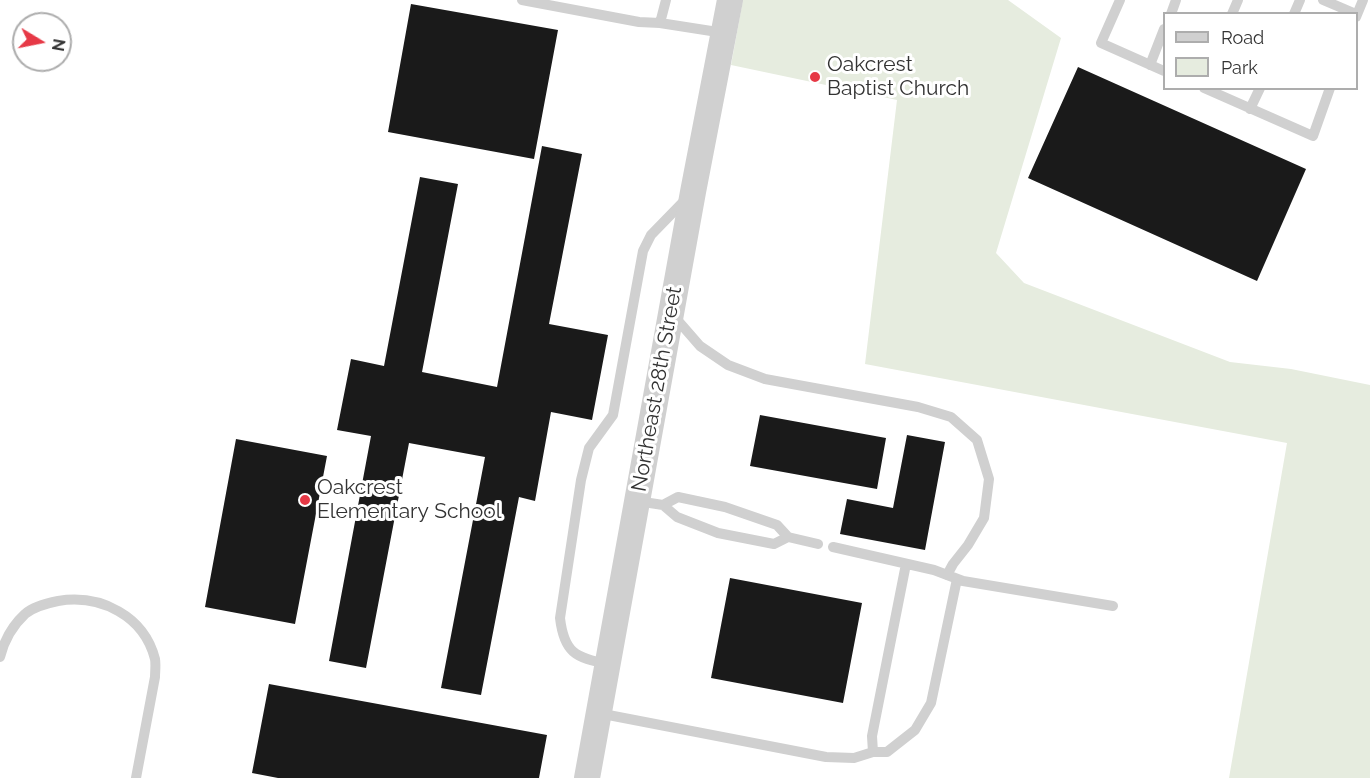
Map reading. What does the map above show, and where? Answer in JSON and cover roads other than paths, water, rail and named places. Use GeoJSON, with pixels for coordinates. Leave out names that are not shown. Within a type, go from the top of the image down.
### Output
{"type":"FeatureCollection","features":[{"type":"Feature","properties":{"kind":"street","name":"Northeast 28th Street"},"geometry":{"type":"LineString","coordinates":[[587,778],[730,0]]}},
{"type":"Feature","properties":{"kind":"lane"},"geometry":{"type":"LineString","coordinates":[[522,0],[639,21],[724,33]]}},
{"type":"Feature","properties":{"kind":"lane"},"geometry":{"type":"LineString","coordinates":[[660,23],[666,0]]}},
{"type":"Feature","properties":{"kind":"lane"},"geometry":{"type":"LineString","coordinates":[[1120,0],[1101,43],[1163,70]]}},
{"type":"Feature","properties":{"kind":"lane"},"geometry":{"type":"LineString","coordinates":[[1323,0],[1350,12]]}},
{"type":"Feature","properties":{"kind":"lane"},"geometry":{"type":"LineString","coordinates":[[1150,64],[1163,32]]}},
{"type":"Feature","properties":{"kind":"lane"},"geometry":{"type":"LineString","coordinates":[[1208,90],[1312,136],[1329,90]]}},
{"type":"Feature","properties":{"kind":"lane"},"geometry":{"type":"LineString","coordinates":[[1250,109],[1259,90]]}},
{"type":"Feature","properties":{"kind":"lane"},"geometry":{"type":"LineString","coordinates":[[608,664],[582,658],[568,647],[562,633],[560,618],[581,480],[589,448],[613,415],[643,251],[651,235],[693,192]]}},
{"type":"Feature","properties":{"kind":"lane"},"geometry":{"type":"LineString","coordinates":[[598,713],[826,757],[854,758],[873,752],[886,752],[915,730],[931,703],[953,564],[968,545],[984,518],[989,479],[977,440],[951,417],[918,407],[765,379],[728,365],[700,346],[671,313]]}},
{"type":"Feature","properties":{"kind":"lane"},"geometry":{"type":"LineString","coordinates":[[663,505],[678,497],[724,507],[777,525],[788,537],[818,544]]}},
{"type":"Feature","properties":{"kind":"lane"},"geometry":{"type":"LineString","coordinates":[[637,501],[663,505],[677,517],[718,533],[774,544],[788,537]]}},
{"type":"Feature","properties":{"kind":"lane"},"geometry":{"type":"LineString","coordinates":[[833,547],[934,570],[952,577],[1113,606]]}},
{"type":"Feature","properties":{"kind":"lane"},"geometry":{"type":"LineString","coordinates":[[873,752],[872,736],[906,564]]}},
{"type":"Feature","properties":{"kind":"lane"},"geometry":{"type":"LineString","coordinates":[[0,657],[3,645],[13,627],[26,612],[48,602],[68,599],[104,604],[119,610],[131,620],[141,630],[155,661],[155,677],[136,778]]}},
{"type":"Feature","properties":{"kind":"place","name":"Oakcrest Baptist Church"},"geometry":{"type":"Point","coordinates":[815,77]}},
{"type":"Feature","properties":{"kind":"place","name":"Oakcrest Elementary School"},"geometry":{"type":"Point","coordinates":[305,500]}}]}
